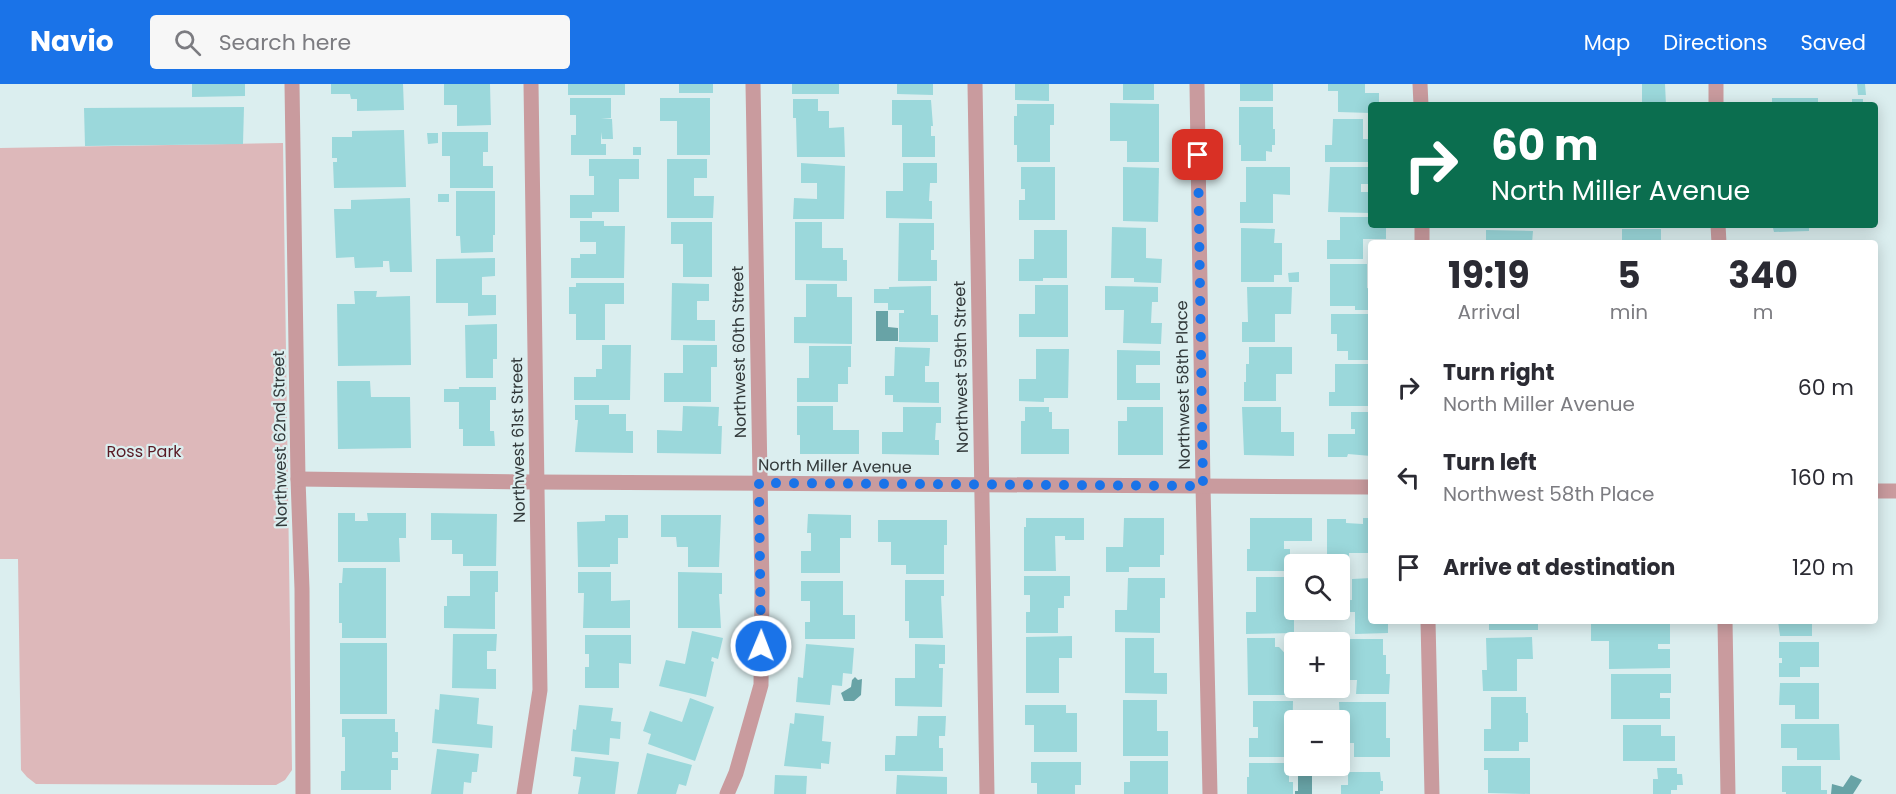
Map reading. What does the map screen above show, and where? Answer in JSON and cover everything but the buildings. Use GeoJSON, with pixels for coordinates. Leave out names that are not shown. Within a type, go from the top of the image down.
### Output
{"type":"FeatureCollection","features":[{"type":"Feature","properties":{"kind":"street","name":"Northwest 62nd Street"},"geometry":{"type":"LineString","coordinates":[[292,84],[298,478],[302,589],[303,794]]}},
{"type":"Feature","properties":{"kind":"street","name":"Northwest 61st Street"},"geometry":{"type":"LineString","coordinates":[[524,794],[540,690],[531,84]]}},
{"type":"Feature","properties":{"kind":"street","name":"Northwest 60th Street"},"geometry":{"type":"LineString","coordinates":[[727,794],[736,773],[760,685],[762,588],[753,84]]}},
{"type":"Feature","properties":{"kind":"street","name":"Northwest 59th Street"},"geometry":{"type":"LineString","coordinates":[[975,84],[987,794]]}},
{"type":"Feature","properties":{"kind":"street","name":"Northwest 58th Place"},"geometry":{"type":"LineString","coordinates":[[1197,84],[1210,794]]}},
{"type":"Feature","properties":{"kind":"street"},"geometry":{"type":"LineString","coordinates":[[1420,84],[1421,102]]}},
{"type":"Feature","properties":{"kind":"street"},"geometry":{"type":"LineString","coordinates":[[1716,84],[1716,102]]}},
{"type":"Feature","properties":{"kind":"street","name":"North Miller Avenue"},"geometry":{"type":"LineString","coordinates":[[298,478],[536,483],[1368,487]]}},
{"type":"Feature","properties":{"kind":"street"},"geometry":{"type":"LineString","coordinates":[[1878,491],[1896,491]]}},
{"type":"Feature","properties":{"kind":"street"},"geometry":{"type":"LineString","coordinates":[[1428,624],[1432,794]]}},
{"type":"Feature","properties":{"kind":"street"},"geometry":{"type":"LineString","coordinates":[[1725,624],[1728,794]]}},
{"type":"Feature","properties":{"kind":"green space","name":"Ross Park"},"geometry":{"type":"Polygon","coordinates":[[[283,143],[292,770],[285,780],[276,785],[36,784],[21,770],[18,559],[0,559],[0,148],[283,143]]]}},
{"type":"Feature","properties":{"kind":"water"},"geometry":{"type":"Polygon","coordinates":[[[876,311],[888,311],[888,327],[898,328],[898,341],[876,341],[876,311]]]}},
{"type":"Feature","properties":{"kind":"water"},"geometry":{"type":"Polygon","coordinates":[[[855,677],[858,680],[862,679],[861,695],[854,701],[844,701],[841,693],[851,687],[855,677]]]}},
{"type":"Feature","properties":{"kind":"water"},"geometry":{"type":"Polygon","coordinates":[[[1851,775],[1862,780],[1853,794],[1831,794],[1832,784],[1843,787],[1851,775]]]}},
{"type":"Feature","properties":{"kind":"water"},"geometry":{"type":"Polygon","coordinates":[[[1298,776],[1312,776],[1312,794],[1295,794],[1295,791],[1298,791],[1298,776]]]}},
{"type":"Feature","properties":{"kind":"route"},"geometry":{"type":"LineString","coordinates":[[761,646],[759,483],[1203,486],[1198,155]]}}]}
